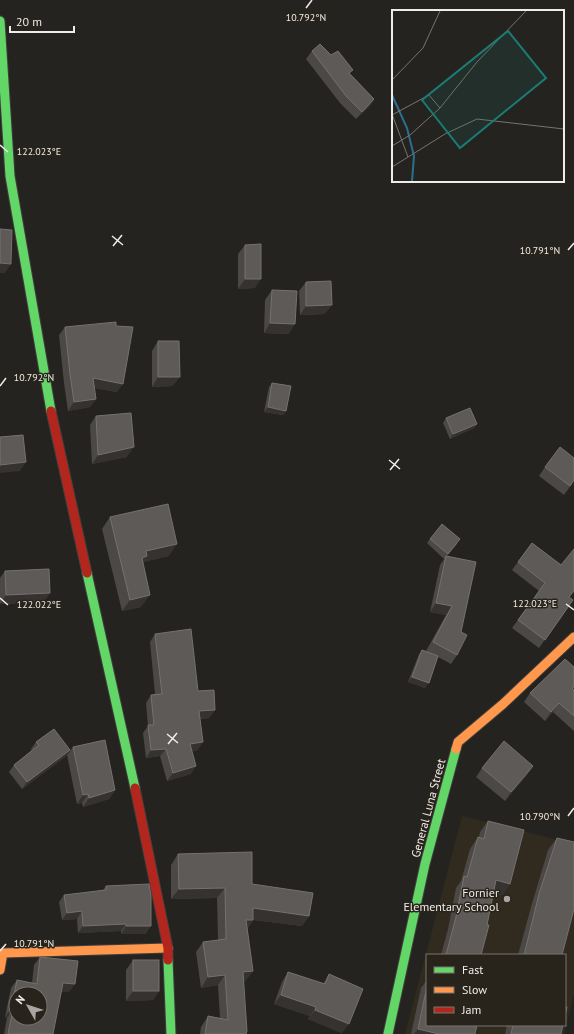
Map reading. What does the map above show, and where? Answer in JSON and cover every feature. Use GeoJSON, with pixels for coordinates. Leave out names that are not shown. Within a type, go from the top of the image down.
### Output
{"type":"FeatureCollection","features":[{"type":"Feature","properties":{"kind":"street"},"geometry":{"type":"LineString","coordinates":[[0,22],[10,176],[49,403],[140,812],[168,948],[171,1034]]}},
{"type":"Feature","properties":{"kind":"street","name":"General Luna Street"},"geometry":{"type":"LineString","coordinates":[[388,1034],[425,864],[458,742],[503,704],[574,637]]}},
{"type":"Feature","properties":{"kind":"street"},"geometry":{"type":"LineString","coordinates":[[0,970],[3,953],[168,948]]}},
{"type":"Feature","properties":{"kind":"shaded area","name":"Fornier Elementary School"},"geometry":{"type":"Polygon","coordinates":[[[462,816],[574,844],[574,994],[566,1026],[564,1034],[405,1034],[462,816]]]}},
{"type":"Feature","properties":{"kind":"building"},"geometry":{"type":"Polygon","coordinates":[[[320,44],[331,55],[338,51],[353,70],[349,73],[374,99],[362,112],[346,96],[312,51],[320,44]]]}},
{"type":"Feature","properties":{"kind":"building"},"geometry":{"type":"Polygon","coordinates":[[[0,229],[12,230],[11,264],[0,263],[0,229]]]}},
{"type":"Feature","properties":{"kind":"building"},"geometry":{"type":"Polygon","coordinates":[[[261,244],[261,279],[245,279],[245,245],[261,244]]]}},
{"type":"Feature","properties":{"kind":"building"},"geometry":{"type":"Polygon","coordinates":[[[331,281],[332,305],[306,306],[306,282],[331,281]]]}},
{"type":"Feature","properties":{"kind":"building"},"geometry":{"type":"Polygon","coordinates":[[[272,290],[297,291],[295,324],[270,323],[272,290]]]}},
{"type":"Feature","properties":{"kind":"building"},"geometry":{"type":"Polygon","coordinates":[[[116,322],[116,326],[133,327],[123,384],[93,378],[96,399],[74,402],[65,327],[116,322]]]}},
{"type":"Feature","properties":{"kind":"building"},"geometry":{"type":"Polygon","coordinates":[[[158,341],[179,341],[180,377],[158,377],[158,341]]]}},
{"type":"Feature","properties":{"kind":"building"},"geometry":{"type":"Polygon","coordinates":[[[272,383],[291,386],[286,411],[268,407],[272,383]]]}},
{"type":"Feature","properties":{"kind":"building"},"geometry":{"type":"Polygon","coordinates":[[[470,408],[477,424],[453,434],[446,418],[470,408]]]}},
{"type":"Feature","properties":{"kind":"building"},"geometry":{"type":"Polygon","coordinates":[[[131,413],[134,447],[98,455],[96,416],[131,413]]]}},
{"type":"Feature","properties":{"kind":"building"},"geometry":{"type":"Polygon","coordinates":[[[23,435],[26,462],[0,465],[0,437],[23,435]]]}},
{"type":"Feature","properties":{"kind":"building"},"geometry":{"type":"Polygon","coordinates":[[[560,447],[574,458],[574,480],[570,486],[545,467],[560,447]]]}},
{"type":"Feature","properties":{"kind":"building"},"geometry":{"type":"Polygon","coordinates":[[[168,504],[177,544],[146,551],[147,556],[142,558],[150,595],[130,600],[110,517],[168,504]]]}},
{"type":"Feature","properties":{"kind":"building"},"geometry":{"type":"Polygon","coordinates":[[[442,524],[460,539],[448,554],[430,539],[442,524]]]}},
{"type":"Feature","properties":{"kind":"building"},"geometry":{"type":"Polygon","coordinates":[[[532,543],[561,565],[574,549],[574,590],[569,597],[573,600],[545,640],[518,620],[545,583],[518,562],[532,543]]]}},
{"type":"Feature","properties":{"kind":"building"},"geometry":{"type":"Polygon","coordinates":[[[446,556],[476,562],[461,632],[467,635],[457,655],[433,642],[452,606],[436,603],[446,556]]]}},
{"type":"Feature","properties":{"kind":"building"},"geometry":{"type":"Polygon","coordinates":[[[49,569],[50,593],[6,595],[5,571],[49,569]]]}},
{"type":"Feature","properties":{"kind":"building"},"geometry":{"type":"Polygon","coordinates":[[[191,629],[198,691],[214,690],[215,710],[199,711],[203,742],[190,744],[196,766],[173,773],[166,749],[151,750],[148,725],[154,725],[151,695],[162,694],[155,634],[191,629]]]}},
{"type":"Feature","properties":{"kind":"building"},"geometry":{"type":"Polygon","coordinates":[[[422,650],[438,656],[429,683],[412,677],[422,650]]]}},
{"type":"Feature","properties":{"kind":"building"},"geometry":{"type":"Polygon","coordinates":[[[565,659],[574,667],[574,686],[572,688],[574,690],[574,716],[559,703],[551,712],[530,693],[565,659]]]}},
{"type":"Feature","properties":{"kind":"building"},"geometry":{"type":"Polygon","coordinates":[[[54,729],[70,750],[27,782],[14,765],[39,745],[36,742],[54,729]]]}},
{"type":"Feature","properties":{"kind":"building"},"geometry":{"type":"Polygon","coordinates":[[[105,740],[115,790],[89,798],[88,794],[83,795],[73,747],[105,740]]]}},
{"type":"Feature","properties":{"kind":"building"},"geometry":{"type":"Polygon","coordinates":[[[504,741],[533,766],[511,792],[482,768],[504,741]]]}},
{"type":"Feature","properties":{"kind":"building"},"geometry":{"type":"Polygon","coordinates":[[[488,821],[524,830],[510,884],[496,880],[487,925],[489,925],[481,954],[446,954],[456,917],[464,876],[467,877],[478,837],[484,839],[488,821]]]}},
{"type":"Feature","properties":{"kind":"building"},"geometry":{"type":"Polygon","coordinates":[[[557,838],[574,842],[574,909],[562,954],[524,954],[539,894],[557,838]]]}},
{"type":"Feature","properties":{"kind":"building"},"geometry":{"type":"Polygon","coordinates":[[[252,852],[252,884],[313,893],[309,916],[253,908],[253,920],[246,920],[253,971],[243,972],[246,1034],[205,1034],[208,1016],[228,1020],[225,975],[208,977],[203,942],[226,939],[225,888],[179,889],[178,854],[252,852]]]}},
{"type":"Feature","properties":{"kind":"building"},"geometry":{"type":"Polygon","coordinates":[[[149,884],[151,896],[151,926],[126,926],[126,924],[83,926],[82,911],[67,913],[64,895],[106,890],[106,886],[149,884]]]}},
{"type":"Feature","properties":{"kind":"building"},"geometry":{"type":"Polygon","coordinates":[[[40,957],[78,961],[75,984],[63,983],[53,1034],[8,1034],[10,1026],[48,1026],[48,986],[16,986],[17,980],[37,984],[40,957]]]}},
{"type":"Feature","properties":{"kind":"building"},"geometry":{"type":"Polygon","coordinates":[[[133,960],[159,960],[159,991],[133,991],[133,960]]]}},
{"type":"Feature","properties":{"kind":"building"},"geometry":{"type":"Polygon","coordinates":[[[288,972],[325,984],[329,974],[363,989],[349,1024],[315,1010],[316,1007],[281,995],[288,972]]]}},
{"type":"Feature","properties":{"kind":"building"},"geometry":{"type":"Polygon","coordinates":[[[426,991],[426,1026],[477,1026],[475,1034],[439,1034],[418,1029],[426,991]]]}},
{"type":"Feature","properties":{"kind":"building"},"geometry":{"type":"Polygon","coordinates":[[[513,1026],[563,1026],[561,1034],[511,1034],[513,1026]]]}},
{"type":"Feature","properties":{"kind":"traffic: fast"},"geometry":{"type":"LineString","coordinates":[[0,21],[10,176],[51,411]]}},
{"type":"Feature","properties":{"kind":"traffic: fast"},"geometry":{"type":"LineString","coordinates":[[87,573],[135,788]]}},
{"type":"Feature","properties":{"kind":"traffic: fast"},"geometry":{"type":"LineString","coordinates":[[388,1034],[425,864],[456,749]]}},
{"type":"Feature","properties":{"kind":"traffic: fast"},"geometry":{"type":"LineString","coordinates":[[168,960],[171,1034]]}},
{"type":"Feature","properties":{"kind":"traffic: slow"},"geometry":{"type":"LineString","coordinates":[[456,749],[458,742],[503,704],[574,637]]}},
{"type":"Feature","properties":{"kind":"traffic: slow"},"geometry":{"type":"LineString","coordinates":[[0,970],[3,953],[168,948]]}},
{"type":"Feature","properties":{"kind":"traffic: jam"},"geometry":{"type":"LineString","coordinates":[[51,411],[87,573]]}},
{"type":"Feature","properties":{"kind":"traffic: jam"},"geometry":{"type":"LineString","coordinates":[[135,788],[168,948],[168,960]]}},
{"type":"Feature","properties":{"kind":"place","name":"Fornier Elementary School"},"geometry":{"type":"Point","coordinates":[507,899]}}]}
